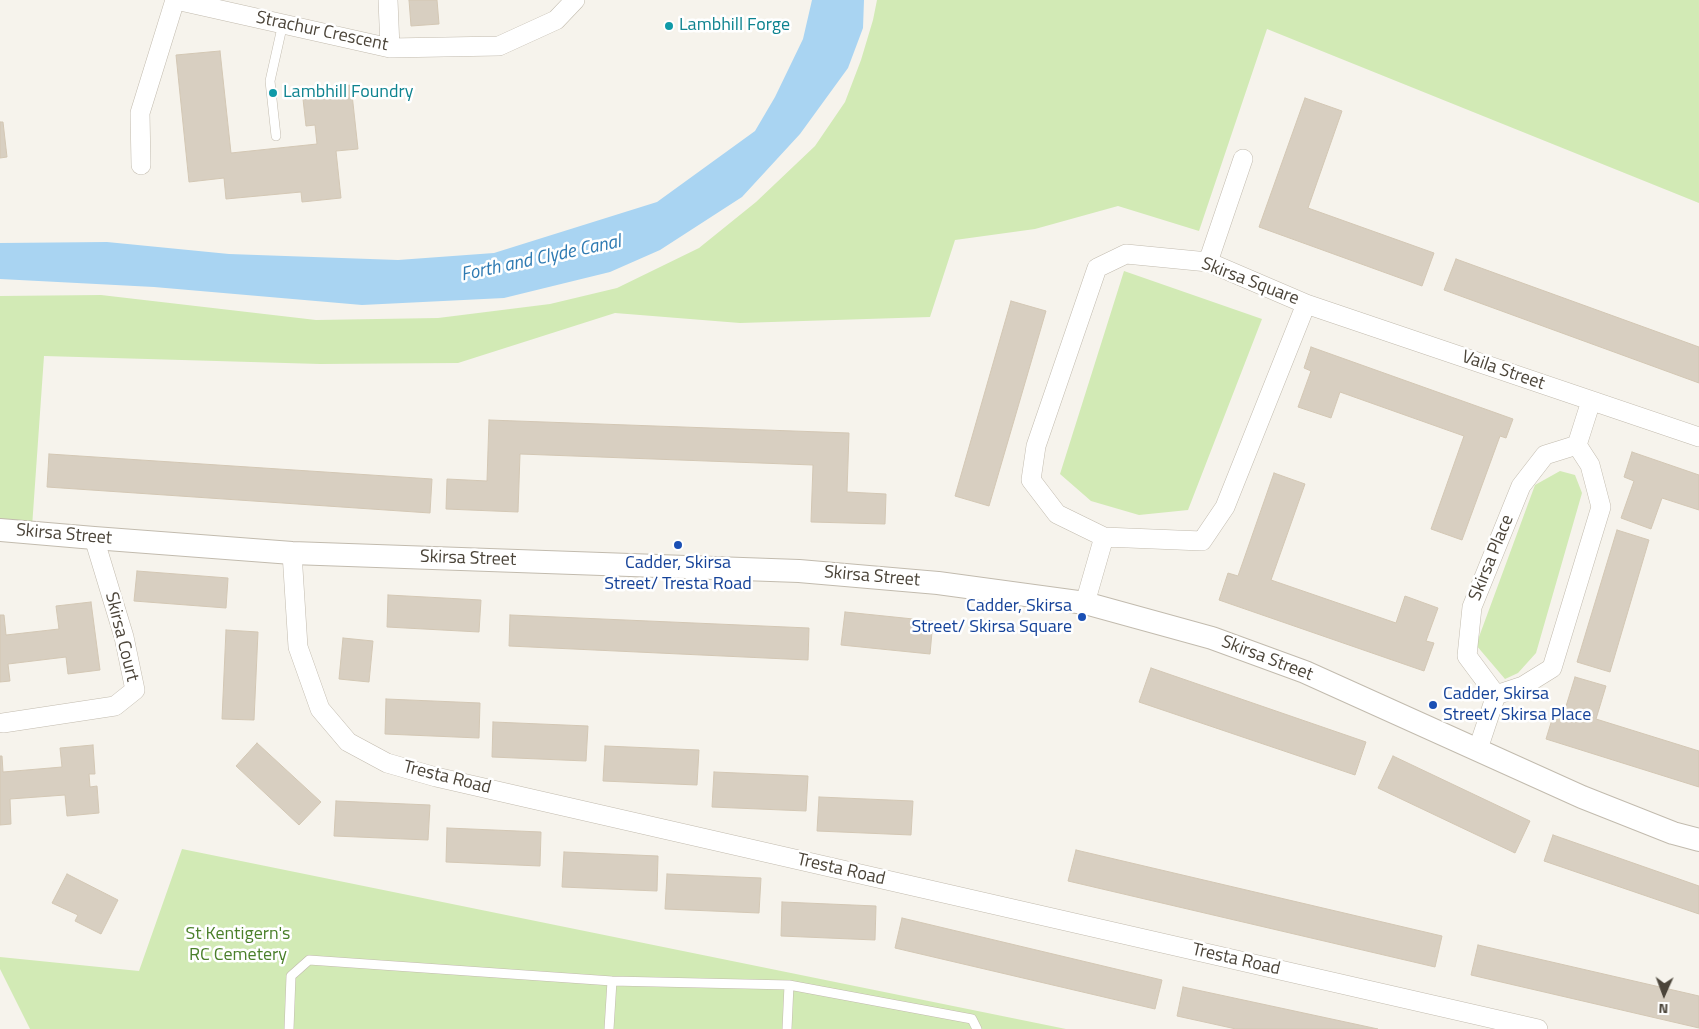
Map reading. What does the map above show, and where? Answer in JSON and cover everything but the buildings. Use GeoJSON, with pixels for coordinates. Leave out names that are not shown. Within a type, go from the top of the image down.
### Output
{"type":"FeatureCollection","features":[{"type":"Feature","properties":{"kind":"street","name":"Strachur Crescent"},"geometry":{"type":"LineString","coordinates":[[175,0],[390,48],[500,46],[556,20],[575,0]]}},
{"type":"Feature","properties":{"kind":"street"},"geometry":{"type":"LineString","coordinates":[[141,165],[140,113],[175,0]]}},
{"type":"Feature","properties":{"kind":"street"},"geometry":{"type":"LineString","coordinates":[[388,0],[390,48]]}},
{"type":"Feature","properties":{"kind":"street"},"geometry":{"type":"LineString","coordinates":[[1208,262],[1243,159]]}},
{"type":"Feature","properties":{"kind":"street","name":"Skirsa Square"},"geometry":{"type":"LineString","coordinates":[[1126,254],[1208,262],[1306,304],[1225,507],[1202,541],[1104,537],[1057,514],[1031,480],[1036,446],[1097,268],[1126,254]]}},
{"type":"Feature","properties":{"kind":"street","name":"Vaila Street"},"geometry":{"type":"LineString","coordinates":[[1306,304],[1699,438]]}},
{"type":"Feature","properties":{"kind":"street"},"geometry":{"type":"LineString","coordinates":[[1478,749],[1496,695],[1523,686],[1552,668],[1601,507],[1590,465],[1577,445],[1591,402]]}},
{"type":"Feature","properties":{"kind":"street","name":"Skirsa Place"},"geometry":{"type":"LineString","coordinates":[[1496,695],[1467,656],[1472,607],[1520,486],[1545,454],[1577,445]]}},
{"type":"Feature","properties":{"kind":"street","name":"Skirsa Street"},"geometry":{"type":"LineString","coordinates":[[0,530],[292,553],[799,571],[938,583],[1085,603],[1212,638],[1305,672],[1582,797],[1673,833],[1699,840]]}},
{"type":"Feature","properties":{"kind":"street"},"geometry":{"type":"LineString","coordinates":[[1085,603],[1104,537]]}},
{"type":"Feature","properties":{"kind":"street","name":"Skirsa Court"},"geometry":{"type":"LineString","coordinates":[[3,723],[115,706],[135,690],[124,637],[94,538]]}},
{"type":"Feature","properties":{"kind":"street","name":"Tresta Road"},"geometry":{"type":"LineString","coordinates":[[292,553],[298,647],[320,709],[348,742],[387,763],[456,782],[1538,1029]]}},
{"type":"Feature","properties":{"kind":"lane"},"geometry":{"type":"LineString","coordinates":[[276,136],[270,81],[283,23]]}},
{"type":"Feature","properties":{"kind":"lane"},"geometry":{"type":"LineString","coordinates":[[289,1029],[292,976],[309,960],[612,981],[789,985],[972,1019],[977,1029]]}},
{"type":"Feature","properties":{"kind":"lane"},"geometry":{"type":"LineString","coordinates":[[609,1029],[612,981]]}},
{"type":"Feature","properties":{"kind":"lane"},"geometry":{"type":"LineString","coordinates":[[787,1029],[789,985]]}},
{"type":"Feature","properties":{"kind":"green space"},"geometry":{"type":"Polygon","coordinates":[[[877,0],[1699,0],[1699,203],[1267,29],[1199,231],[1118,206],[1035,229],[955,240],[930,317],[740,323],[615,313],[458,363],[320,364],[44,356],[32,527],[0,524],[0,296],[101,295],[316,320],[438,318],[550,304],[617,288],[699,248],[756,202],[815,146],[845,102],[861,60],[877,0]]]}},
{"type":"Feature","properties":{"kind":"green space"},"geometry":{"type":"Polygon","coordinates":[[[1124,271],[1262,319],[1188,510],[1139,515],[1091,501],[1060,474],[1124,271]]]}},
{"type":"Feature","properties":{"kind":"green space"},"geometry":{"type":"Polygon","coordinates":[[[1560,471],[1575,475],[1582,493],[1536,653],[1518,673],[1505,679],[1476,645],[1535,485],[1560,471]]]}},
{"type":"Feature","properties":{"kind":"green space","name":"St Kentigern's RC Cemetery"},"geometry":{"type":"Polygon","coordinates":[[[182,849],[1066,1029],[30,1029],[0,969],[0,957],[139,971],[182,849]]]}},
{"type":"Feature","properties":{"kind":"water","name":"Forth and Clyde Canal"},"geometry":{"type":"Polygon","coordinates":[[[812,0],[864,0],[863,28],[848,68],[800,134],[742,197],[660,250],[610,272],[504,298],[362,305],[154,287],[0,279],[0,243],[107,242],[229,254],[398,260],[494,253],[657,202],[755,131],[775,97],[803,39],[812,0]]]}},
{"type":"Feature","properties":{"kind":"place","name":"Lambhill Forge"},"geometry":{"type":"Point","coordinates":[669,26]}},
{"type":"Feature","properties":{"kind":"place","name":"Lambhill Foundry"},"geometry":{"type":"Point","coordinates":[273,93]}},
{"type":"Feature","properties":{"kind":"place","name":"Cadder, Skirsa Street/ Tresta Road"},"geometry":{"type":"Point","coordinates":[678,545]}},
{"type":"Feature","properties":{"kind":"place","name":"Cadder, Skirsa Street/ Skirsa Square"},"geometry":{"type":"Point","coordinates":[1082,617]}},
{"type":"Feature","properties":{"kind":"place","name":"Cadder, Skirsa Street/ Skirsa Place"},"geometry":{"type":"Point","coordinates":[1433,705]}}]}
